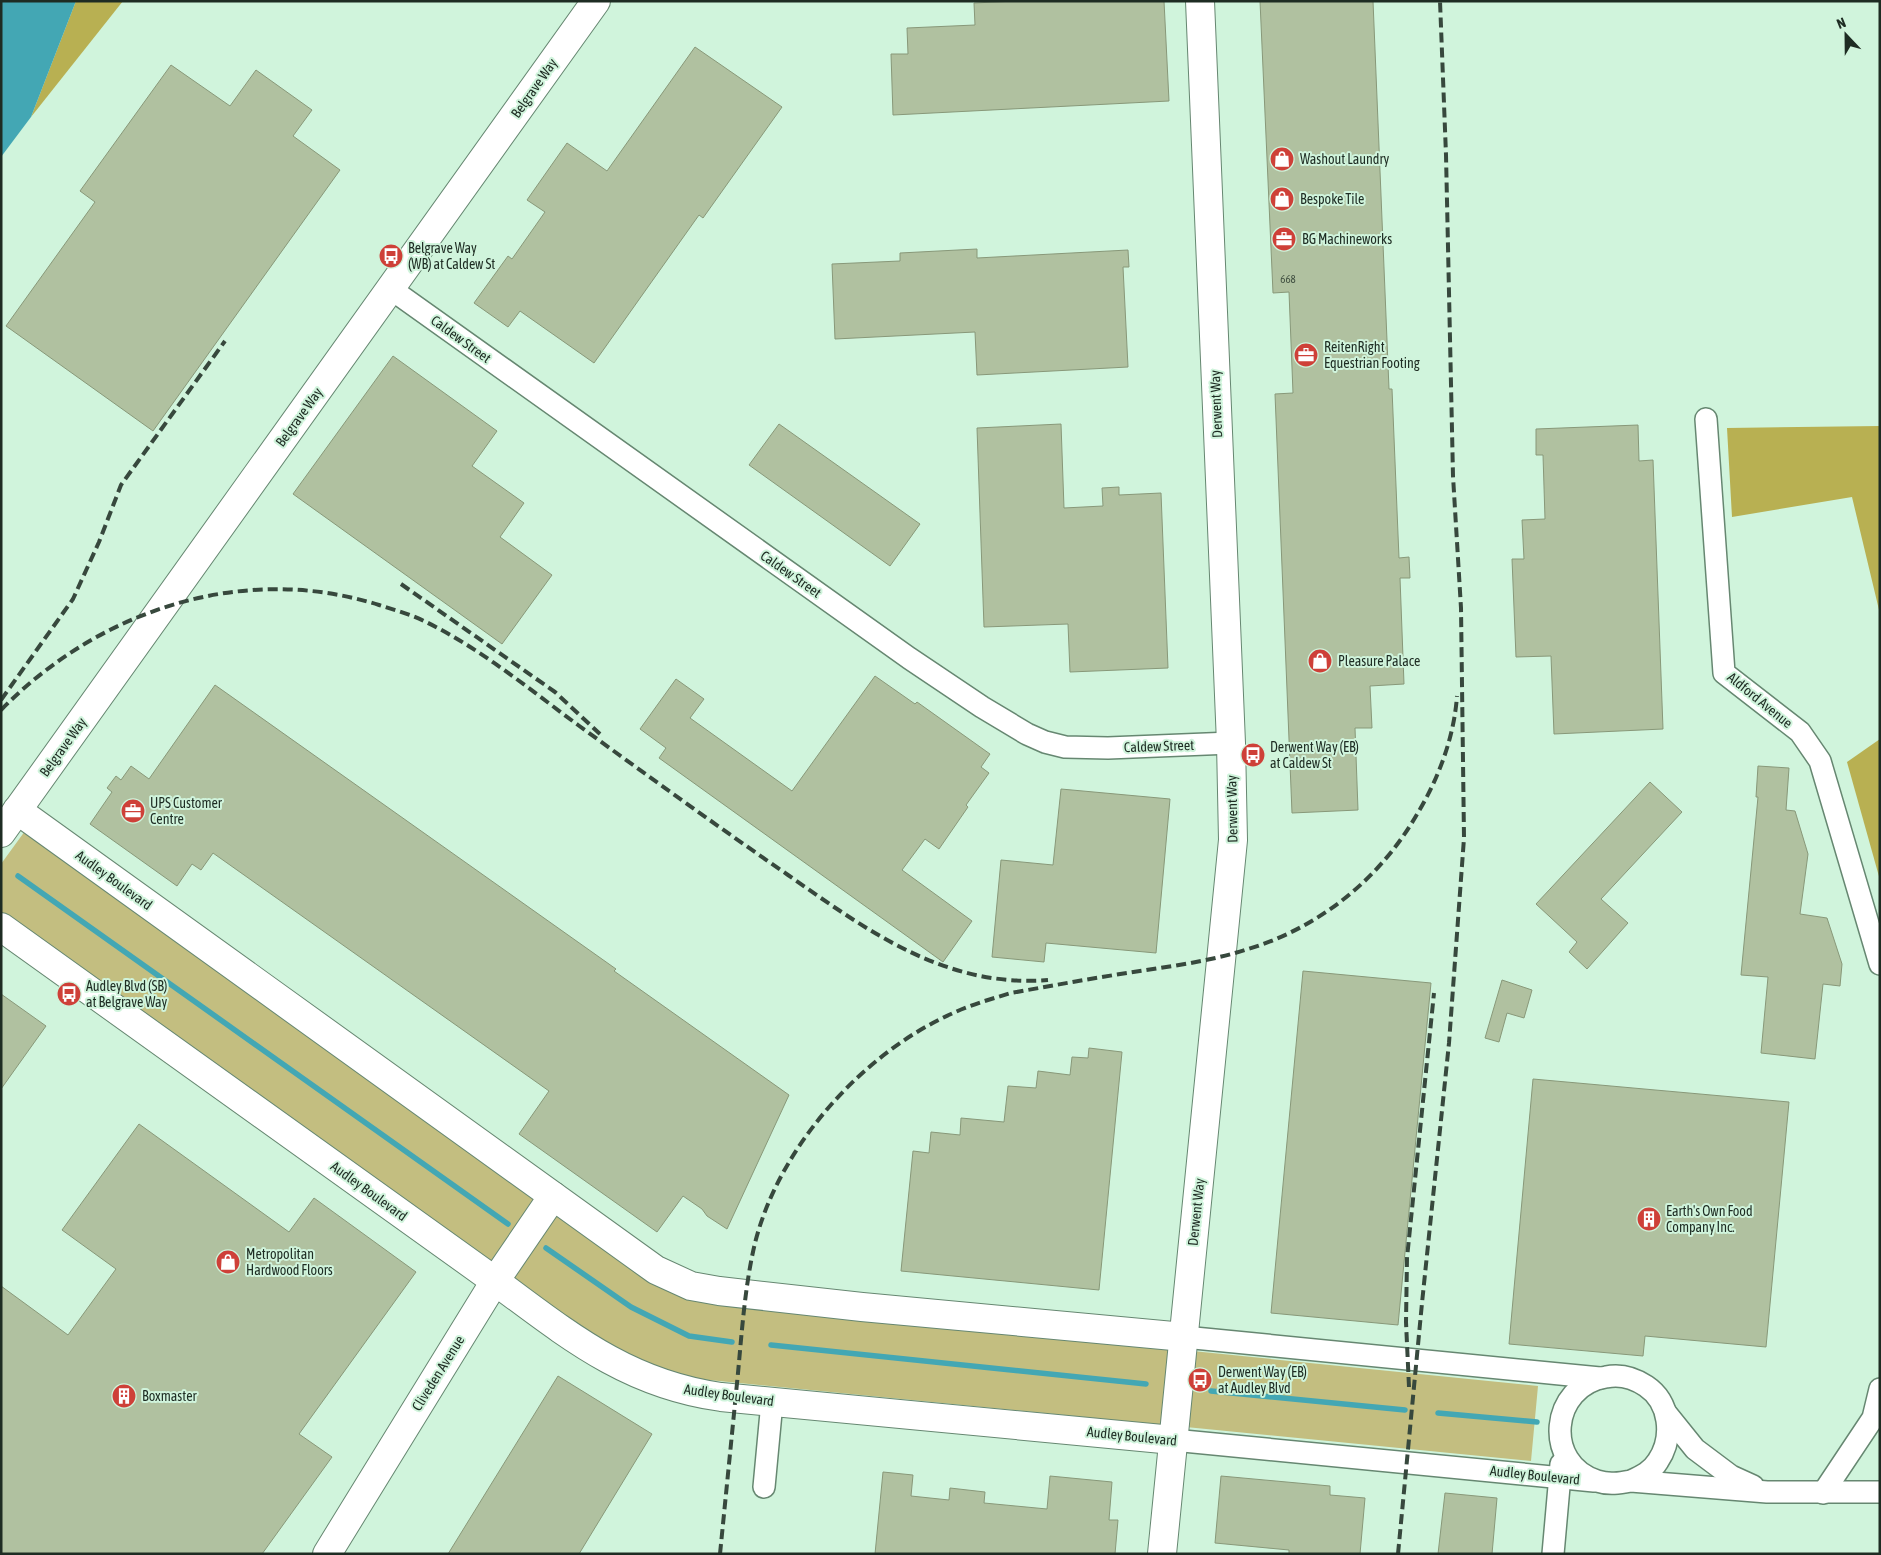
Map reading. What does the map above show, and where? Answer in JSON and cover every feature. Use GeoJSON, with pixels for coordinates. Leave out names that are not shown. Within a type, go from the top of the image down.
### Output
{"type":"FeatureCollection","features":[{"type":"Feature","properties":{"kind":"street","name":"Belgrave Way"},"geometry":{"type":"LineString","coordinates":[[1,833],[596,1]]}},
{"type":"Feature","properties":{"kind":"street","name":"Derwent Way"},"geometry":{"type":"LineString","coordinates":[[1162,1554],[1233,840],[1231,743],[1200,1]]}},
{"type":"Feature","properties":{"kind":"street","name":"Caldew Street"},"geometry":{"type":"LineString","coordinates":[[391,288],[909,658],[982,707],[1027,734],[1065,748],[1231,743]]}},
{"type":"Feature","properties":{"kind":"street","name":"Aldford Avenue"},"geometry":{"type":"LineString","coordinates":[[1706,419],[1724,673],[1800,732],[1820,761],[1880,964]]}},
{"type":"Feature","properties":{"kind":"street","name":"Audley Boulevard"},"geometry":{"type":"LineString","coordinates":[[17,810],[656,1270],[691,1286],[719,1291],[844,1305],[1184,1336],[1600,1378]]}},
{"type":"Feature","properties":{"kind":"street","name":"Audley Boulevard"},"geometry":{"type":"LineString","coordinates":[[1,927],[495,1280],[568,1335],[609,1361],[636,1374],[674,1387],[706,1395],[1598,1482]]}},
{"type":"Feature","properties":{"kind":"street","name":"Cliveden Avenue"},"geometry":{"type":"LineString","coordinates":[[327,1554],[495,1280],[553,1196]]}},
{"type":"Feature","properties":{"kind":"street"},"geometry":{"type":"LineString","coordinates":[[1553,1554],[1562,1447],[1559,1430],[1562,1413],[1570,1398],[1582,1386],[1600,1378],[1614,1375],[1631,1378],[1646,1386],[1658,1398],[1666,1414],[1695,1449],[1731,1476],[1767,1492]]}},
{"type":"Feature","properties":{"kind":"street"},"geometry":{"type":"LineString","coordinates":[[1823,1493],[1873,1418],[1880,1389]]}},
{"type":"Feature","properties":{"kind":"street"},"geometry":{"type":"LineString","coordinates":[[764,1487],[772,1402]]}},
{"type":"Feature","properties":{"kind":"street"},"geometry":{"type":"LineString","coordinates":[[1631,1481],[1646,1474],[1658,1461],[1666,1447],[1668,1430],[1666,1414]]}},
{"type":"Feature","properties":{"kind":"street"},"geometry":{"type":"LineString","coordinates":[[1562,1447],[1570,1462],[1582,1474],[1598,1482],[1614,1484],[1631,1481],[1767,1492],[1880,1492]]}},
{"type":"Feature","properties":{"kind":"shaded area"},"geometry":{"type":"Polygon","coordinates":[[[76,1],[123,1],[31,117],[76,1]]]}},
{"type":"Feature","properties":{"kind":"shaded area"},"geometry":{"type":"Polygon","coordinates":[[[1880,426],[1880,614],[1852,497],[1732,517],[1727,428],[1880,426]]]}},
{"type":"Feature","properties":{"kind":"shaded area"},"geometry":{"type":"Polygon","coordinates":[[[1880,739],[1880,880],[1847,762],[1880,739]]]}},
{"type":"Feature","properties":{"kind":"shaded area"},"geometry":{"type":"Polygon","coordinates":[[[25,831],[651,1283],[707,1302],[1538,1386],[1531,1461],[679,1377],[624,1355],[564,1320],[1,916],[1,864],[25,831]]]}},
{"type":"Feature","properties":{"kind":"water"},"geometry":{"type":"Polygon","coordinates":[[[1,1],[76,1],[31,117],[1,157],[1,1]]]}},
{"type":"Feature","properties":{"kind":"building"},"geometry":{"type":"Polygon","coordinates":[[[1016,1],[1164,1],[1169,101],[893,115],[891,54],[908,54],[907,28],[975,25],[974,3],[1016,1]]]}},
{"type":"Feature","properties":{"kind":"building"},"geometry":{"type":"Polygon","coordinates":[[[1260,1],[1373,1],[1389,389],[1392,389],[1399,558],[1409,557],[1410,578],[1400,578],[1404,684],[1370,686],[1372,728],[1355,728],[1358,810],[1292,813],[1275,394],[1293,393],[1289,292],[1273,293],[1260,1]]]}},
{"type":"Feature","properties":{"kind":"building"},"geometry":{"type":"Polygon","coordinates":[[[695,47],[782,107],[703,218],[699,215],[594,363],[520,311],[508,327],[474,303],[508,256],[512,259],[545,212],[527,200],[567,143],[607,171],[695,47]]]}},
{"type":"Feature","properties":{"kind":"building"},"geometry":{"type":"Polygon","coordinates":[[[171,65],[230,106],[256,70],[312,110],[293,136],[340,170],[153,431],[6,326],[95,202],[80,191],[171,65]]]}},
{"type":"Feature","properties":{"kind":"building"},"geometry":{"type":"Polygon","coordinates":[[[977,249],[977,258],[1128,250],[1129,267],[1123,267],[1128,367],[977,375],[975,332],[835,339],[832,264],[900,261],[900,253],[977,249]]]}},
{"type":"Feature","properties":{"kind":"building"},"geometry":{"type":"Polygon","coordinates":[[[393,356],[497,431],[472,466],[524,503],[500,537],[552,575],[502,644],[293,494],[393,356]]]}},
{"type":"Feature","properties":{"kind":"building"},"geometry":{"type":"Polygon","coordinates":[[[779,424],[920,524],[890,566],[749,465],[779,424]]]}},
{"type":"Feature","properties":{"kind":"building"},"geometry":{"type":"Polygon","coordinates":[[[1061,424],[1064,508],[1103,506],[1102,488],[1119,487],[1119,495],[1161,493],[1168,668],[1070,672],[1068,624],[984,627],[977,428],[1061,424]]]}},
{"type":"Feature","properties":{"kind":"building"},"geometry":{"type":"Polygon","coordinates":[[[1638,425],[1639,461],[1653,460],[1663,729],[1554,734],[1551,656],[1516,657],[1512,559],[1524,559],[1522,520],[1545,519],[1543,455],[1536,455],[1536,429],[1638,425]]]}},
{"type":"Feature","properties":{"kind":"building"},"geometry":{"type":"Polygon","coordinates":[[[875,676],[915,704],[917,702],[990,754],[981,767],[989,773],[966,805],[968,807],[939,849],[925,839],[902,870],[972,921],[943,962],[659,758],[666,748],[640,729],[676,679],[704,699],[690,718],[792,791],[875,676]]]}},
{"type":"Feature","properties":{"kind":"building"},"geometry":{"type":"Polygon","coordinates":[[[215,685],[616,969],[614,971],[789,1095],[727,1229],[707,1216],[702,1209],[683,1196],[657,1232],[519,1134],[549,1091],[213,853],[201,870],[192,864],[177,886],[90,824],[112,792],[107,788],[116,776],[121,780],[131,766],[149,779],[215,685]]]}},
{"type":"Feature","properties":{"kind":"building"},"geometry":{"type":"Polygon","coordinates":[[[1758,766],[1789,768],[1786,810],[1795,811],[1808,854],[1800,914],[1827,918],[1842,964],[1840,986],[1823,984],[1815,1059],[1761,1053],[1768,977],[1741,975],[1758,797],[1756,797],[1758,766]]]}},
{"type":"Feature","properties":{"kind":"building"},"geometry":{"type":"Polygon","coordinates":[[[1650,782],[1682,812],[1601,899],[1628,923],[1587,969],[1569,952],[1577,942],[1536,904],[1650,782]]]}},
{"type":"Feature","properties":{"kind":"building"},"geometry":{"type":"Polygon","coordinates":[[[1061,789],[1170,799],[1156,953],[1046,943],[1044,962],[992,957],[1001,860],[1053,865],[1061,789]]]}},
{"type":"Feature","properties":{"kind":"building"},"geometry":{"type":"Polygon","coordinates":[[[1303,971],[1431,983],[1398,1325],[1271,1313],[1303,971]]]}},
{"type":"Feature","properties":{"kind":"building"},"geometry":{"type":"Polygon","coordinates":[[[1502,980],[1532,990],[1524,1018],[1507,1013],[1499,1042],[1485,1038],[1502,980]]]}},
{"type":"Feature","properties":{"kind":"building"},"geometry":{"type":"Polygon","coordinates":[[[1,994],[46,1026],[1,1089],[1,994]]]}},
{"type":"Feature","properties":{"kind":"building"},"geometry":{"type":"Polygon","coordinates":[[[1089,1048],[1122,1052],[1099,1290],[901,1271],[913,1151],[929,1153],[931,1132],[960,1135],[961,1118],[1004,1122],[1008,1086],[1036,1088],[1038,1071],[1070,1075],[1072,1057],[1088,1058],[1089,1048]]]}},
{"type":"Feature","properties":{"kind":"building","name":"Earth's Own Food Company Inc."},"geometry":{"type":"Polygon","coordinates":[[[1533,1079],[1789,1102],[1766,1347],[1645,1336],[1643,1356],[1509,1344],[1533,1079]]]}},
{"type":"Feature","properties":{"kind":"building"},"geometry":{"type":"Polygon","coordinates":[[[139,1124],[289,1232],[314,1198],[416,1272],[299,1434],[332,1457],[262,1554],[1,1554],[1,1286],[68,1335],[116,1269],[62,1230],[139,1124]]]}},
{"type":"Feature","properties":{"kind":"building"},"geometry":{"type":"Polygon","coordinates":[[[558,1376],[652,1434],[579,1554],[448,1554],[558,1376]]]}},
{"type":"Feature","properties":{"kind":"building"},"geometry":{"type":"Polygon","coordinates":[[[883,1472],[913,1475],[911,1496],[949,1500],[950,1488],[985,1492],[984,1503],[1047,1509],[1050,1476],[1112,1482],[1109,1520],[1118,1520],[1115,1554],[875,1554],[883,1472]]]}},
{"type":"Feature","properties":{"kind":"building"},"geometry":{"type":"Polygon","coordinates":[[[1221,1476],[1330,1486],[1330,1495],[1365,1498],[1360,1554],[1289,1554],[1289,1550],[1215,1543],[1221,1476]]]}},
{"type":"Feature","properties":{"kind":"building"},"geometry":{"type":"Polygon","coordinates":[[[1445,1493],[1497,1498],[1492,1554],[1438,1554],[1445,1493]]]}},
{"type":"Feature","properties":{"kind":"waterway"},"geometry":{"type":"LineString","coordinates":[[18,876],[508,1224]]}},
{"type":"Feature","properties":{"kind":"waterway"},"geometry":{"type":"LineString","coordinates":[[546,1248],[631,1307],[689,1336],[732,1342]]}},
{"type":"Feature","properties":{"kind":"waterway"},"geometry":{"type":"LineString","coordinates":[[771,1345],[1146,1384]]}},
{"type":"Feature","properties":{"kind":"waterway"},"geometry":{"type":"LineString","coordinates":[[1211,1391],[1405,1410]]}},
{"type":"Feature","properties":{"kind":"waterway"},"geometry":{"type":"LineString","coordinates":[[1438,1413],[1537,1422]]}},
{"type":"Feature","properties":{"kind":"railway"},"geometry":{"type":"LineString","coordinates":[[1398,1554],[1449,1043],[1464,838],[1461,608],[1453,476],[1446,155],[1440,1]]}},
{"type":"Feature","properties":{"kind":"railway"},"geometry":{"type":"LineString","coordinates":[[1,700],[73,599],[99,542],[121,485],[225,341]]}},
{"type":"Feature","properties":{"kind":"railway"},"geometry":{"type":"LineString","coordinates":[[401,584],[555,692],[600,734]]}},
{"type":"Feature","properties":{"kind":"railway"},"geometry":{"type":"LineString","coordinates":[[1,710],[40,675],[82,645],[128,621],[176,604],[225,593],[276,589],[328,593],[379,605],[424,621],[484,656],[735,838],[878,935],[942,965],[975,975],[1011,980],[1048,980]]}},
{"type":"Feature","properties":{"kind":"railway"},"geometry":{"type":"LineString","coordinates":[[720,1554],[744,1308],[755,1243],[767,1207],[783,1172],[804,1139],[829,1108],[856,1079],[886,1053],[918,1031],[951,1014],[981,1002],[1011,993],[1216,958],[1271,941],[1321,916],[1364,881],[1401,840],[1416,816],[1444,758],[1449,743],[1457,696]]}},
{"type":"Feature","properties":{"kind":"railway"},"geometry":{"type":"LineString","coordinates":[[1409,1387],[1406,1322],[1407,1258],[1434,993]]}},
{"type":"Feature","properties":{"kind":"place","name":"Washout Laundry"},"geometry":{"type":"Point","coordinates":[1282,159]}},
{"type":"Feature","properties":{"kind":"place","name":"Bespoke Tile"},"geometry":{"type":"Point","coordinates":[1282,199]}},
{"type":"Feature","properties":{"kind":"place","name":"BG Machineworks"},"geometry":{"type":"Point","coordinates":[1284,239]}},
{"type":"Feature","properties":{"kind":"place","name":"Belgrave Way (WB) at Caldew St"},"geometry":{"type":"Point","coordinates":[391,256]}},
{"type":"Feature","properties":{"kind":"place","name":"ReitenRight Equestrian Footing"},"geometry":{"type":"Point","coordinates":[1306,355]}},
{"type":"Feature","properties":{"kind":"place","name":"Pleasure Palace"},"geometry":{"type":"Point","coordinates":[1320,661]}},
{"type":"Feature","properties":{"kind":"place","name":"Derwent Way (EB) at Caldew St"},"geometry":{"type":"Point","coordinates":[1253,755]}},
{"type":"Feature","properties":{"kind":"place","name":"UPS Customer Centre"},"geometry":{"type":"Point","coordinates":[133,811]}},
{"type":"Feature","properties":{"kind":"place","name":"Audley Blvd (SB) at Belgrave Way"},"geometry":{"type":"Point","coordinates":[69,994]}},
{"type":"Feature","properties":{"kind":"place","name":"Earth's Own Food Company Inc."},"geometry":{"type":"Point","coordinates":[1649,1219]}},
{"type":"Feature","properties":{"kind":"place","name":"Metropolitan Hardwood Floors"},"geometry":{"type":"Point","coordinates":[228,1262]}},
{"type":"Feature","properties":{"kind":"place","name":"Derwent Way (EB) at Audley Blvd"},"geometry":{"type":"Point","coordinates":[1200,1380]}},
{"type":"Feature","properties":{"kind":"place","name":"Boxmaster"},"geometry":{"type":"Point","coordinates":[124,1396]}}]}
